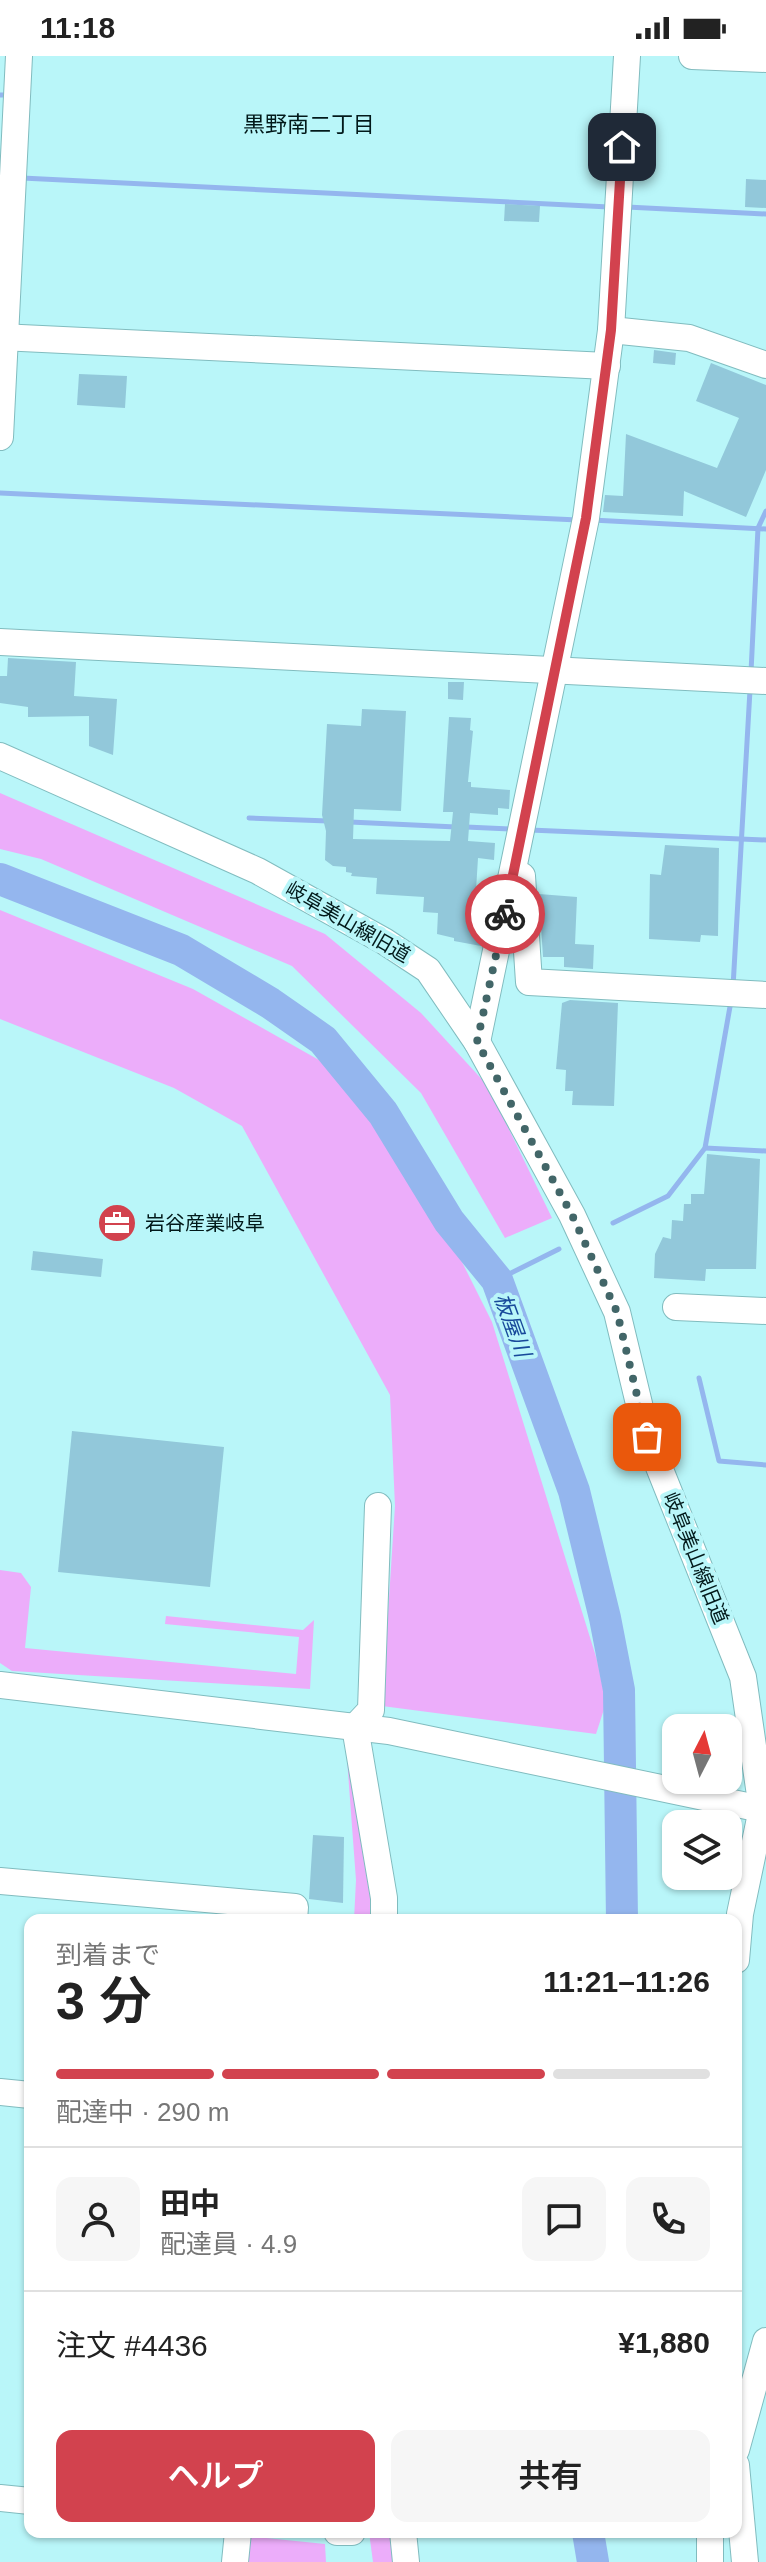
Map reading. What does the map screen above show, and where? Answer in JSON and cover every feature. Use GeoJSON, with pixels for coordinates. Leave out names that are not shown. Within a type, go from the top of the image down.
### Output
{"type":"FeatureCollection","features":[{"type":"Feature","properties":{"kind":"street"},"geometry":{"type":"LineString","coordinates":[[0,437],[7,167],[19,56]]}},
{"type":"Feature","properties":{"kind":"street"},"geometry":{"type":"LineString","coordinates":[[477,1042],[586,518],[611,330],[627,56]]}},
{"type":"Feature","properties":{"kind":"street"},"geometry":{"type":"LineString","coordinates":[[692,56],[766,59]]}},
{"type":"Feature","properties":{"kind":"street"},"geometry":{"type":"LineString","coordinates":[[611,330],[689,338],[766,365]]}},
{"type":"Feature","properties":{"kind":"street"},"geometry":{"type":"LineString","coordinates":[[2,337],[607,366]]}},
{"type":"Feature","properties":{"kind":"street"},"geometry":{"type":"LineString","coordinates":[[0,642],[553,673],[766,681]]}},
{"type":"Feature","properties":{"kind":"street","name":"岐阜美山線旧道"},"geometry":{"type":"LineString","coordinates":[[0,756],[258,871],[384,941],[428,970],[477,1042],[572,1215],[617,1312],[647,1437],[743,1677],[764,1810]]}},
{"type":"Feature","properties":{"kind":"street"},"geometry":{"type":"LineString","coordinates":[[519,848],[529,982],[743,994]]}},
{"type":"Feature","properties":{"kind":"street"},"geometry":{"type":"LineString","coordinates":[[676,1307],[766,1311]]}},
{"type":"Feature","properties":{"kind":"street"},"geometry":{"type":"LineString","coordinates":[[355,1727],[371,1710],[378,1506]]}},
{"type":"Feature","properties":{"kind":"street"},"geometry":{"type":"LineString","coordinates":[[743,1677],[756,1695],[766,1724]]}},
{"type":"Feature","properties":{"kind":"street"},"geometry":{"type":"LineString","coordinates":[[0,1685],[389,1731],[764,1810],[740,1914]]}},
{"type":"Feature","properties":{"kind":"street"},"geometry":{"type":"LineString","coordinates":[[355,1727],[384,1898],[384,1914]]}},
{"type":"Feature","properties":{"kind":"street"},"geometry":{"type":"LineString","coordinates":[[0,1881],[295,1907],[294,1914]]}},
{"type":"Feature","properties":{"kind":"street"},"geometry":{"type":"LineString","coordinates":[[0,2092],[24,2094]]}},
{"type":"Feature","properties":{"kind":"street"},"geometry":{"type":"LineString","coordinates":[[742,2428],[766,2341]]}},
{"type":"Feature","properties":{"kind":"street"},"geometry":{"type":"LineString","coordinates":[[0,2498],[24,2500]]}},
{"type":"Feature","properties":{"kind":"street"},"geometry":{"type":"LineString","coordinates":[[742,2530],[745,2562]]}},
{"type":"Feature","properties":{"kind":"street"},"geometry":{"type":"LineString","coordinates":[[235,2562],[237,2538]]}},
{"type":"Feature","properties":{"kind":"street"},"geometry":{"type":"LineString","coordinates":[[404,2538],[406,2562]]}},
{"type":"Feature","properties":{"kind":"street"},"geometry":{"type":"LineString","coordinates":[[710,2538],[710,2562]]}},
{"type":"Feature","properties":{"kind":"shaded area"},"geometry":{"type":"Polygon","coordinates":[[[0,793],[325,934],[421,1013],[488,1086],[552,1218],[505,1238],[421,1093],[292,966],[41,859],[0,849],[0,793]]]}},
{"type":"Feature","properties":{"kind":"shaded area"},"geometry":{"type":"Polygon","coordinates":[[[0,910],[193,989],[319,1060],[371,1116],[458,1254],[492,1322],[597,1660],[606,1703],[596,1734],[382,1706],[395,1506],[390,1395],[242,1126],[174,1088],[0,1019],[0,910]]]}},
{"type":"Feature","properties":{"kind":"shaded area"},"geometry":{"type":"Polygon","coordinates":[[[0,1570],[21,1573],[31,1587],[25,1648],[296,1674],[299,1637],[165,1624],[166,1616],[303,1630],[314,1620],[310,1689],[12,1671],[0,1663],[0,1570]]]}},
{"type":"Feature","properties":{"kind":"shaded area"},"geometry":{"type":"Polygon","coordinates":[[[347,1759],[360,1781],[374,1914],[354,1914],[356,1880],[347,1759]]]}},
{"type":"Feature","properties":{"kind":"shaded area"},"geometry":{"type":"Polygon","coordinates":[[[247,2538],[325,2544],[326,2562],[245,2562],[247,2538]]]}},
{"type":"Feature","properties":{"kind":"shaded area"},"geometry":{"type":"Polygon","coordinates":[[[370,2538],[395,2538],[397,2562],[373,2562],[370,2538]]]}},
{"type":"Feature","properties":{"kind":"building"},"geometry":{"type":"Polygon","coordinates":[[[746,179],[766,180],[766,208],[745,207],[746,179]]]}},
{"type":"Feature","properties":{"kind":"building"},"geometry":{"type":"Polygon","coordinates":[[[505,204],[540,206],[539,222],[504,221],[505,204]]]}},
{"type":"Feature","properties":{"kind":"building"},"geometry":{"type":"Polygon","coordinates":[[[654,350],[676,353],[675,365],[653,363],[654,350]]]}},
{"type":"Feature","properties":{"kind":"building"},"geometry":{"type":"Polygon","coordinates":[[[711,363],[766,385],[766,470],[746,517],[684,491],[683,516],[603,512],[605,495],[623,496],[626,434],[717,468],[739,418],[696,401],[711,363]]]}},
{"type":"Feature","properties":{"kind":"building"},"geometry":{"type":"Polygon","coordinates":[[[79,374],[127,376],[125,408],[77,405],[79,374]]]}},
{"type":"Feature","properties":{"kind":"building"},"geometry":{"type":"Polygon","coordinates":[[[8,658],[76,662],[74,696],[117,699],[113,755],[89,746],[89,716],[28,717],[28,707],[0,703],[0,676],[7,676],[8,658]]]}},
{"type":"Feature","properties":{"kind":"building"},"geometry":{"type":"Polygon","coordinates":[[[448,682],[464,682],[463,700],[448,699],[448,682]]]}},
{"type":"Feature","properties":{"kind":"building"},"geometry":{"type":"Polygon","coordinates":[[[362,709],[406,711],[401,811],[354,809],[353,839],[450,841],[453,812],[443,812],[449,717],[471,718],[470,730],[473,731],[468,782],[471,782],[471,787],[510,790],[509,809],[498,808],[498,815],[470,813],[468,841],[495,843],[494,860],[478,858],[475,906],[481,908],[476,930],[484,932],[481,946],[437,934],[438,913],[423,912],[424,897],[376,894],[377,878],[351,876],[352,873],[346,872],[346,867],[333,866],[325,860],[326,831],[322,815],[327,724],[361,726],[362,709]]]}},
{"type":"Feature","properties":{"kind":"building"},"geometry":{"type":"Polygon","coordinates":[[[665,845],[719,848],[718,936],[701,935],[700,942],[649,939],[650,874],[661,875],[665,845]]]}},
{"type":"Feature","properties":{"kind":"building"},"geometry":{"type":"Polygon","coordinates":[[[539,894],[577,897],[575,944],[594,945],[593,969],[564,967],[564,957],[543,957],[539,894]]]}},
{"type":"Feature","properties":{"kind":"building"},"geometry":{"type":"Polygon","coordinates":[[[570,1000],[618,1003],[614,1106],[572,1105],[573,1091],[565,1091],[566,1070],[556,1069],[562,1003],[570,1000]]]}},
{"type":"Feature","properties":{"kind":"building"},"geometry":{"type":"Polygon","coordinates":[[[707,1154],[760,1159],[756,1269],[706,1269],[705,1281],[654,1278],[655,1254],[663,1237],[671,1239],[672,1220],[683,1221],[684,1204],[691,1204],[691,1194],[704,1194],[707,1154]]]}},
{"type":"Feature","properties":{"kind":"building"},"geometry":{"type":"Polygon","coordinates":[[[33,1251],[103,1259],[101,1277],[31,1270],[33,1251]]]}},
{"type":"Feature","properties":{"kind":"building"},"geometry":{"type":"Polygon","coordinates":[[[72,1431],[224,1447],[210,1587],[58,1572],[72,1431]]]}},
{"type":"Feature","properties":{"kind":"building"},"geometry":{"type":"Polygon","coordinates":[[[313,1835],[344,1837],[343,1903],[309,1899],[313,1835]]]}},
{"type":"Feature","properties":{"kind":"waterway"},"geometry":{"type":"LineString","coordinates":[[22,178],[609,207]]}},
{"type":"Feature","properties":{"kind":"waterway"},"geometry":{"type":"LineString","coordinates":[[627,207],[766,214]]}},
{"type":"Feature","properties":{"kind":"waterway"},"geometry":{"type":"LineString","coordinates":[[0,493],[578,520]]}},
{"type":"Feature","properties":{"kind":"waterway"},"geometry":{"type":"LineString","coordinates":[[751,672],[758,528],[766,511]]}},
{"type":"Feature","properties":{"kind":"waterway"},"geometry":{"type":"LineString","coordinates":[[592,520],[766,529]]}},
{"type":"Feature","properties":{"kind":"waterway"},"geometry":{"type":"LineString","coordinates":[[733,987],[750,690]]}},
{"type":"Feature","properties":{"kind":"waterway"},"geometry":{"type":"LineString","coordinates":[[249,818],[328,821]]}},
{"type":"Feature","properties":{"kind":"waterway"},"geometry":{"type":"LineString","coordinates":[[350,822],[456,827]]}},
{"type":"Feature","properties":{"kind":"waterway"},"geometry":{"type":"LineString","coordinates":[[466,827],[512,829]]}},
{"type":"Feature","properties":{"kind":"waterway"},"geometry":{"type":"LineString","coordinates":[[530,830],[766,840]]}},
{"type":"Feature","properties":{"kind":"waterway","name":"板屋川"},"geometry":{"type":"LineString","coordinates":[[0,879],[181,950],[270,1003],[323,1040],[383,1113],[449,1221],[497,1280],[574,1491],[605,1618],[619,1690],[622,1914]]}},
{"type":"Feature","properties":{"kind":"waterway"},"geometry":{"type":"LineString","coordinates":[[613,1223],[668,1196],[705,1148],[731,1001]]}},
{"type":"Feature","properties":{"kind":"waterway"},"geometry":{"type":"LineString","coordinates":[[705,1148],[766,1151]]}},
{"type":"Feature","properties":{"kind":"waterway"},"geometry":{"type":"LineString","coordinates":[[497,1280],[559,1249]]}},
{"type":"Feature","properties":{"kind":"waterway"},"geometry":{"type":"LineString","coordinates":[[699,1378],[719,1461],[766,1465]]}},
{"type":"Feature","properties":{"kind":"waterway","name":"板屋川"},"geometry":{"type":"LineString","coordinates":[[589,2538],[593,2562]]}},
{"type":"Feature","properties":{"kind":"way so far"},"geometry":{"type":"LineString","coordinates":[[505,914],[477,1042],[572,1215],[617,1312],[647,1437]]}},
{"type":"Feature","properties":{"kind":"place","name":"岩谷産業岐阜"},"geometry":{"type":"Point","coordinates":[117,1223]}},
{"type":"Feature","properties":{"kind":"district","name":"黒野南二丁目"},"geometry":{"type":"Point","coordinates":[309,124]}},
{"type":"Feature","properties":{"kind":"route"},"geometry":{"type":"LineString","coordinates":[[505,914],[586,518],[611,330],[622,147]]}}]}
